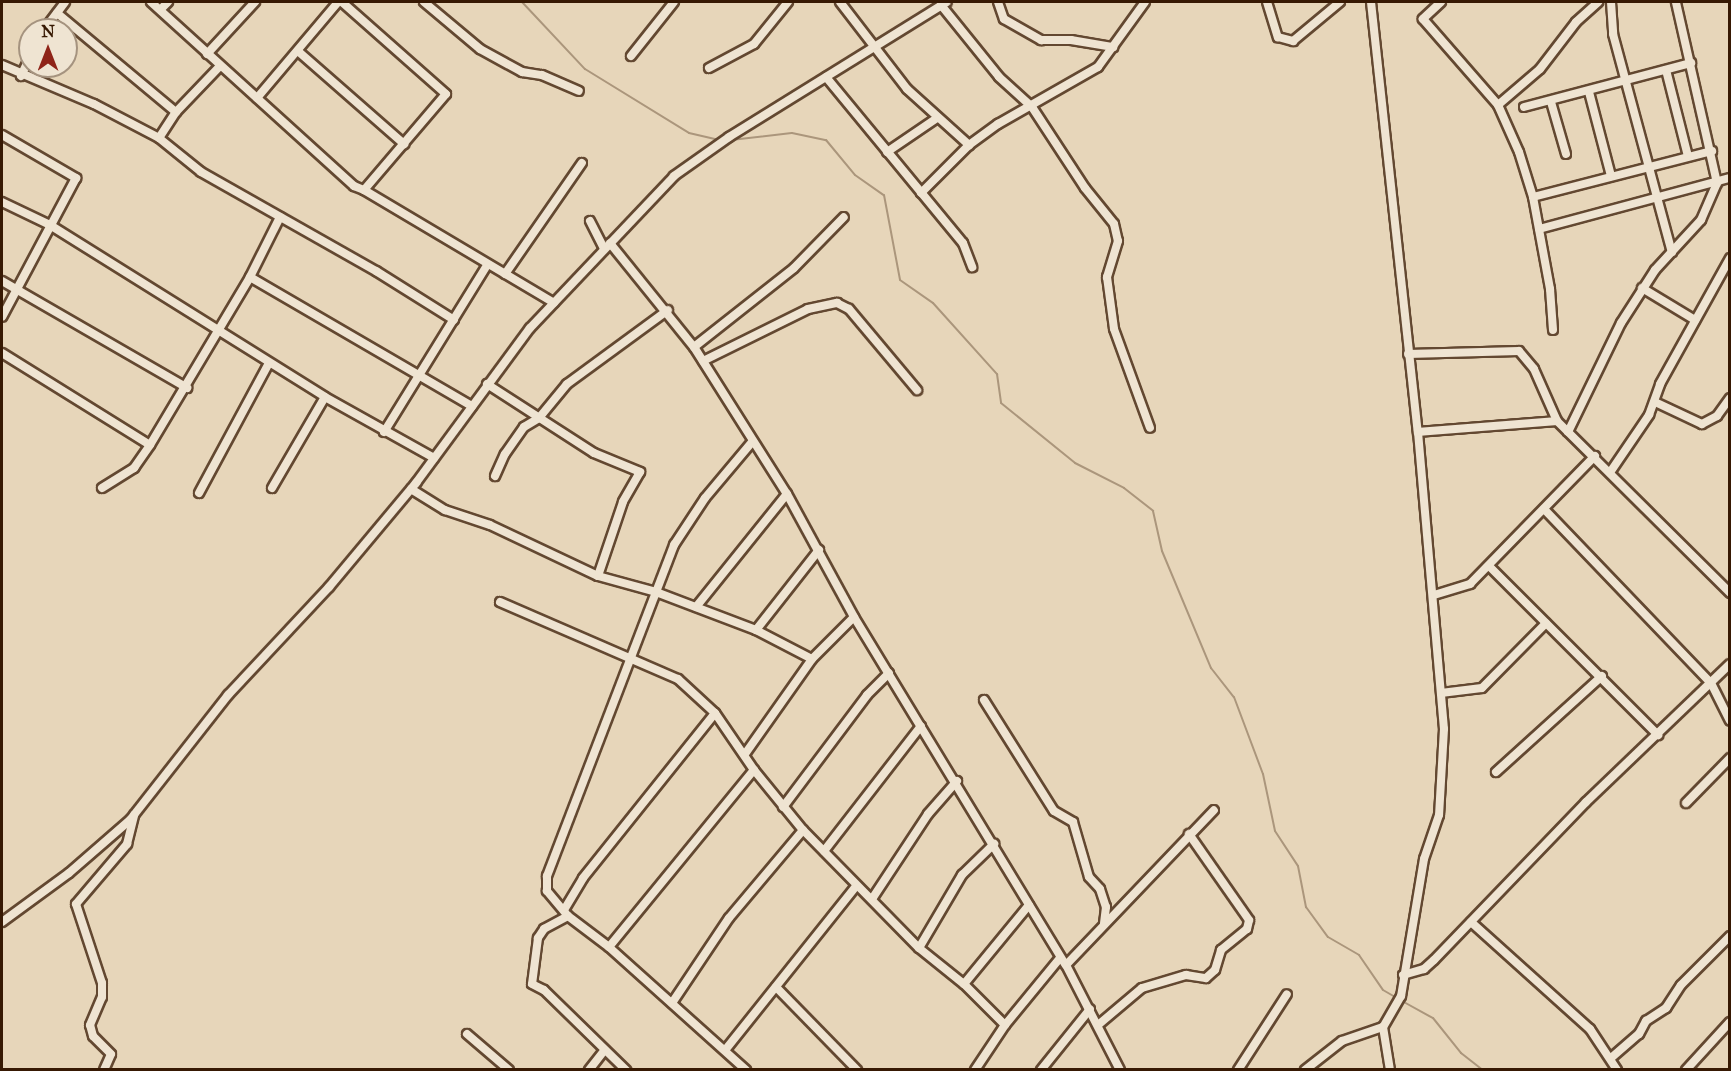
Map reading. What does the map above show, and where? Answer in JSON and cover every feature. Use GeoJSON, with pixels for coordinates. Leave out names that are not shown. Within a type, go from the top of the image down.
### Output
{"type":"FeatureCollection","features":[{"type":"Feature","properties":{"kind":"street"},"geometry":{"type":"LineString","coordinates":[[53,18],[65,2]]}},
{"type":"Feature","properties":{"kind":"street"},"geometry":{"type":"LineString","coordinates":[[151,2],[161,9],[219,67],[354,186],[554,303]]}},
{"type":"Feature","properties":{"kind":"street"},"geometry":{"type":"LineString","coordinates":[[161,9],[168,2]]}},
{"type":"Feature","properties":{"kind":"street"},"geometry":{"type":"LineString","coordinates":[[207,54],[255,2]]}},
{"type":"Feature","properties":{"kind":"street"},"geometry":{"type":"LineString","coordinates":[[256,98],[299,52],[338,2]]}},
{"type":"Feature","properties":{"kind":"street"},"geometry":{"type":"LineString","coordinates":[[342,2],[446,94],[364,190]]}},
{"type":"Feature","properties":{"kind":"street"},"geometry":{"type":"LineString","coordinates":[[424,2],[480,49],[522,72],[542,75],[579,91]]}},
{"type":"Feature","properties":{"kind":"street"},"geometry":{"type":"LineString","coordinates":[[631,56],[674,2]]}},
{"type":"Feature","properties":{"kind":"street"},"geometry":{"type":"LineString","coordinates":[[709,68],[754,44],[788,2]]}},
{"type":"Feature","properties":{"kind":"street"},"geometry":{"type":"LineString","coordinates":[[840,2],[907,89],[969,146]]}},
{"type":"Feature","properties":{"kind":"street"},"geometry":{"type":"LineString","coordinates":[[998,2],[1004,19],[1041,40],[1071,40],[1113,47]]}},
{"type":"Feature","properties":{"kind":"street"},"geometry":{"type":"LineString","coordinates":[[921,193],[969,146],[998,123],[1032,107],[1098,67],[1145,2]]}},
{"type":"Feature","properties":{"kind":"street"},"geometry":{"type":"LineString","coordinates":[[1267,2],[1278,37],[1293,41],[1340,2]]}},
{"type":"Feature","properties":{"kind":"street"},"geometry":{"type":"LineString","coordinates":[[1305,1070],[1342,1041],[1383,1027],[1401,996],[1425,859],[1439,814],[1444,729],[1434,595],[1371,2]]}},
{"type":"Feature","properties":{"kind":"street"},"geometry":{"type":"LineString","coordinates":[[1441,2],[1423,19],[1498,105],[1533,196],[1553,330]]}},
{"type":"Feature","properties":{"kind":"street"},"geometry":{"type":"LineString","coordinates":[[1498,105],[1540,69],[1576,22],[1598,2]]}},
{"type":"Feature","properties":{"kind":"street"},"geometry":{"type":"LineString","coordinates":[[1611,2],[1613,34],[1628,81],[1655,197],[1672,252]]}},
{"type":"Feature","properties":{"kind":"street"},"geometry":{"type":"LineString","coordinates":[[1568,432],[1621,323],[1642,288],[1701,220],[1717,183],[1712,151],[1676,2]]}},
{"type":"Feature","properties":{"kind":"street"},"geometry":{"type":"LineString","coordinates":[[2,922],[69,873],[134,815],[228,695],[329,587],[411,489],[487,384],[554,303],[674,176],[729,137],[944,3],[999,77],[1032,107],[1085,188],[1114,224],[1118,241],[1107,277],[1114,329],[1150,428]]}},
{"type":"Feature","properties":{"kind":"street"},"geometry":{"type":"LineString","coordinates":[[57,13],[176,112]]}},
{"type":"Feature","properties":{"kind":"street"},"geometry":{"type":"LineString","coordinates":[[299,52],[404,144]]}},
{"type":"Feature","properties":{"kind":"street"},"geometry":{"type":"LineString","coordinates":[[1524,107],[1551,102],[1691,63]]}},
{"type":"Feature","properties":{"kind":"street"},"geometry":{"type":"LineString","coordinates":[[2,65],[18,74]]}},
{"type":"Feature","properties":{"kind":"street"},"geometry":{"type":"LineString","coordinates":[[159,138],[176,112],[219,67]]}},
{"type":"Feature","properties":{"kind":"street"},"geometry":{"type":"LineString","coordinates":[[1666,70],[1688,156]]}},
{"type":"Feature","properties":{"kind":"street"},"geometry":{"type":"LineString","coordinates":[[826,77],[963,243],[972,267]]}},
{"type":"Feature","properties":{"kind":"street"},"geometry":{"type":"LineString","coordinates":[[26,78],[94,104],[159,138],[201,172],[454,320]]}},
{"type":"Feature","properties":{"kind":"street"},"geometry":{"type":"LineString","coordinates":[[1588,92],[1611,176]]}},
{"type":"Feature","properties":{"kind":"street"},"geometry":{"type":"LineString","coordinates":[[1551,102],[1566,154]]}},
{"type":"Feature","properties":{"kind":"street"},"geometry":{"type":"LineString","coordinates":[[887,152],[937,118]]}},
{"type":"Feature","properties":{"kind":"street"},"geometry":{"type":"LineString","coordinates":[[2,135],[76,178],[50,225],[19,291],[2,317]]}},
{"type":"Feature","properties":{"kind":"street"},"geometry":{"type":"LineString","coordinates":[[1533,196],[1712,151]]}},
{"type":"Feature","properties":{"kind":"street"},"geometry":{"type":"LineString","coordinates":[[505,274],[582,163]]}},
{"type":"Feature","properties":{"kind":"street"},"geometry":{"type":"LineString","coordinates":[[1539,229],[1730,178]]}},
{"type":"Feature","properties":{"kind":"street"},"geometry":{"type":"LineString","coordinates":[[2,202],[50,225],[325,397],[434,458]]}},
{"type":"Feature","properties":{"kind":"street"},"geometry":{"type":"LineString","coordinates":[[102,488],[134,468],[150,446],[187,388],[250,277],[280,217]]}},
{"type":"Feature","properties":{"kind":"street"},"geometry":{"type":"LineString","coordinates":[[694,347],[795,268],[844,217]]}},
{"type":"Feature","properties":{"kind":"street"},"geometry":{"type":"LineString","coordinates":[[590,221],[608,246],[668,310],[704,361],[752,442],[787,494],[854,617],[994,844],[1090,1009],[1120,1070]]}},
{"type":"Feature","properties":{"kind":"street"},"geometry":{"type":"LineString","coordinates":[[1611,471],[1655,402],[1660,384],[1730,258]]}},
{"type":"Feature","properties":{"kind":"street"},"geometry":{"type":"LineString","coordinates":[[384,432],[487,265]]}},
{"type":"Feature","properties":{"kind":"street"},"geometry":{"type":"LineString","coordinates":[[250,277],[472,406]]}},
{"type":"Feature","properties":{"kind":"street"},"geometry":{"type":"LineString","coordinates":[[2,281],[187,388]]}},
{"type":"Feature","properties":{"kind":"street"},"geometry":{"type":"LineString","coordinates":[[1642,288],[1695,320]]}},
{"type":"Feature","properties":{"kind":"street"},"geometry":{"type":"LineString","coordinates":[[704,361],[808,309],[837,303],[849,309],[917,390]]}},
{"type":"Feature","properties":{"kind":"street"},"geometry":{"type":"LineString","coordinates":[[495,477],[505,454],[524,427],[539,418],[567,384],[668,310]]}},
{"type":"Feature","properties":{"kind":"street"},"geometry":{"type":"LineString","coordinates":[[1408,354],[1519,351],[1534,369],[1557,422],[1611,471],[1730,593]]}},
{"type":"Feature","properties":{"kind":"street"},"geometry":{"type":"LineString","coordinates":[[2,353],[150,446]]}},
{"type":"Feature","properties":{"kind":"street"},"geometry":{"type":"LineString","coordinates":[[199,493],[269,363]]}},
{"type":"Feature","properties":{"kind":"street"},"geometry":{"type":"LineString","coordinates":[[487,384],[594,453],[640,472],[623,502],[598,576]]}},
{"type":"Feature","properties":{"kind":"street"},"geometry":{"type":"LineString","coordinates":[[272,488],[325,397]]}},
{"type":"Feature","properties":{"kind":"street"},"geometry":{"type":"LineString","coordinates":[[1655,402],[1702,424],[1717,416],[1730,399]]}},
{"type":"Feature","properties":{"kind":"street"},"geometry":{"type":"LineString","coordinates":[[1418,432],[1557,422]]}},
{"type":"Feature","properties":{"kind":"street"},"geometry":{"type":"LineString","coordinates":[[746,1070],[726,1049],[609,947],[566,913],[547,891],[547,876],[675,545],[705,498],[752,442]]}},
{"type":"Feature","properties":{"kind":"street"},"geometry":{"type":"LineString","coordinates":[[1434,595],[1470,584],[1490,567],[1595,456]]}},
{"type":"Feature","properties":{"kind":"street"},"geometry":{"type":"LineString","coordinates":[[411,489],[445,510],[490,525],[598,576],[656,592],[756,630],[812,659]]}},
{"type":"Feature","properties":{"kind":"street"},"geometry":{"type":"LineString","coordinates":[[696,607],[787,494]]}},
{"type":"Feature","properties":{"kind":"street"},"geometry":{"type":"LineString","coordinates":[[1544,509],[1712,683],[1730,721]]}},
{"type":"Feature","properties":{"kind":"street"},"geometry":{"type":"LineString","coordinates":[[756,630],[819,550]]}},
{"type":"Feature","properties":{"kind":"street"},"geometry":{"type":"LineString","coordinates":[[1490,567],[1602,676],[1658,735]]}},
{"type":"Feature","properties":{"kind":"street"},"geometry":{"type":"LineString","coordinates":[[500,602],[632,656],[678,679],[715,713],[754,770],[803,830],[919,948],[964,984],[1005,1025]]}},
{"type":"Feature","properties":{"kind":"street"},"geometry":{"type":"LineString","coordinates":[[745,754],[812,659],[854,617]]}},
{"type":"Feature","properties":{"kind":"street"},"geometry":{"type":"LineString","coordinates":[[1441,693],[1482,688],[1546,623]]}},
{"type":"Feature","properties":{"kind":"street"},"geometry":{"type":"LineString","coordinates":[[1403,975],[1424,969],[1586,802],[1730,664]]}},
{"type":"Feature","properties":{"kind":"street"},"geometry":{"type":"LineString","coordinates":[[783,807],[867,695],[889,673]]}},
{"type":"Feature","properties":{"kind":"street"},"geometry":{"type":"LineString","coordinates":[[1496,772],[1602,676]]}},
{"type":"Feature","properties":{"kind":"street"},"geometry":{"type":"LineString","coordinates":[[984,700],[1054,811],[1073,822],[1089,877],[1100,890],[1106,907],[1104,924]]}},
{"type":"Feature","properties":{"kind":"street"},"geometry":{"type":"LineString","coordinates":[[626,1070],[544,990],[532,984],[538,938],[544,929],[566,913],[583,879],[715,713]]}},
{"type":"Feature","properties":{"kind":"street"},"geometry":{"type":"LineString","coordinates":[[824,851],[921,726]]}},
{"type":"Feature","properties":{"kind":"street"},"geometry":{"type":"LineString","coordinates":[[1686,803],[1730,758]]}},
{"type":"Feature","properties":{"kind":"street"},"geometry":{"type":"LineString","coordinates":[[609,947],[754,770]]}},
{"type":"Feature","properties":{"kind":"street"},"geometry":{"type":"LineString","coordinates":[[872,899],[928,814],[957,781]]}},
{"type":"Feature","properties":{"kind":"street"},"geometry":{"type":"LineString","coordinates":[[975,1070],[1005,1025],[1063,962],[1104,924],[1214,810]]}},
{"type":"Feature","properties":{"kind":"street"},"geometry":{"type":"LineString","coordinates":[[104,1070],[111,1054],[93,1036],[90,1025],[102,998],[102,983],[76,904],[127,844],[134,815]]}},
{"type":"Feature","properties":{"kind":"street"},"geometry":{"type":"LineString","coordinates":[[672,1003],[729,918],[803,830]]}},
{"type":"Feature","properties":{"kind":"street"},"geometry":{"type":"LineString","coordinates":[[1098,1024],[1142,988],[1186,975],[1206,978],[1215,970],[1221,950],[1247,929],[1249,920],[1189,834]]}},
{"type":"Feature","properties":{"kind":"street"},"geometry":{"type":"LineString","coordinates":[[919,948],[962,875],[994,844]]}},
{"type":"Feature","properties":{"kind":"street"},"geometry":{"type":"LineString","coordinates":[[726,1049],[856,886]]}},
{"type":"Feature","properties":{"kind":"street"},"geometry":{"type":"LineString","coordinates":[[964,984],[1029,905]]}},
{"type":"Feature","properties":{"kind":"street"},"geometry":{"type":"LineString","coordinates":[[1471,922],[1590,1029],[1617,1070]]}},
{"type":"Feature","properties":{"kind":"street"},"geometry":{"type":"LineString","coordinates":[[1611,1058],[1639,1034],[1646,1021],[1666,1008],[1680,985],[1730,936]]}},
{"type":"Feature","properties":{"kind":"street"},"geometry":{"type":"LineString","coordinates":[[776,987],[857,1070]]}},
{"type":"Feature","properties":{"kind":"street"},"geometry":{"type":"LineString","coordinates":[[1238,1070],[1287,994]]}},
{"type":"Feature","properties":{"kind":"street"},"geometry":{"type":"LineString","coordinates":[[1041,1070],[1090,1009]]}},
{"type":"Feature","properties":{"kind":"street"},"geometry":{"type":"LineString","coordinates":[[1686,1070],[1730,1022]]}},
{"type":"Feature","properties":{"kind":"street"},"geometry":{"type":"LineString","coordinates":[[1383,1027],[1390,1070]]}},
{"type":"Feature","properties":{"kind":"street"},"geometry":{"type":"LineString","coordinates":[[466,1034],[509,1070]]}},
{"type":"Feature","properties":{"kind":"street"},"geometry":{"type":"LineString","coordinates":[[589,1070],[604,1051]]}},
{"type":"Feature","properties":{"kind":"waterway"},"geometry":{"type":"LineString","coordinates":[[522,2],[585,69],[689,133],[719,140]]}},
{"type":"Feature","properties":{"kind":"waterway"},"geometry":{"type":"LineString","coordinates":[[731,140],[792,133],[826,140],[855,175],[884,195],[900,280],[933,303],[997,374],[1001,403],[1075,463],[1124,488],[1153,511],[1162,551],[1211,668],[1234,697],[1263,774],[1275,831],[1298,866],[1306,907],[1328,937],[1359,955],[1383,990],[1397,998]]}},
{"type":"Feature","properties":{"kind":"waterway"},"geometry":{"type":"LineString","coordinates":[[1402,1001],[1433,1018],[1461,1053],[1483,1070]]}}]}
